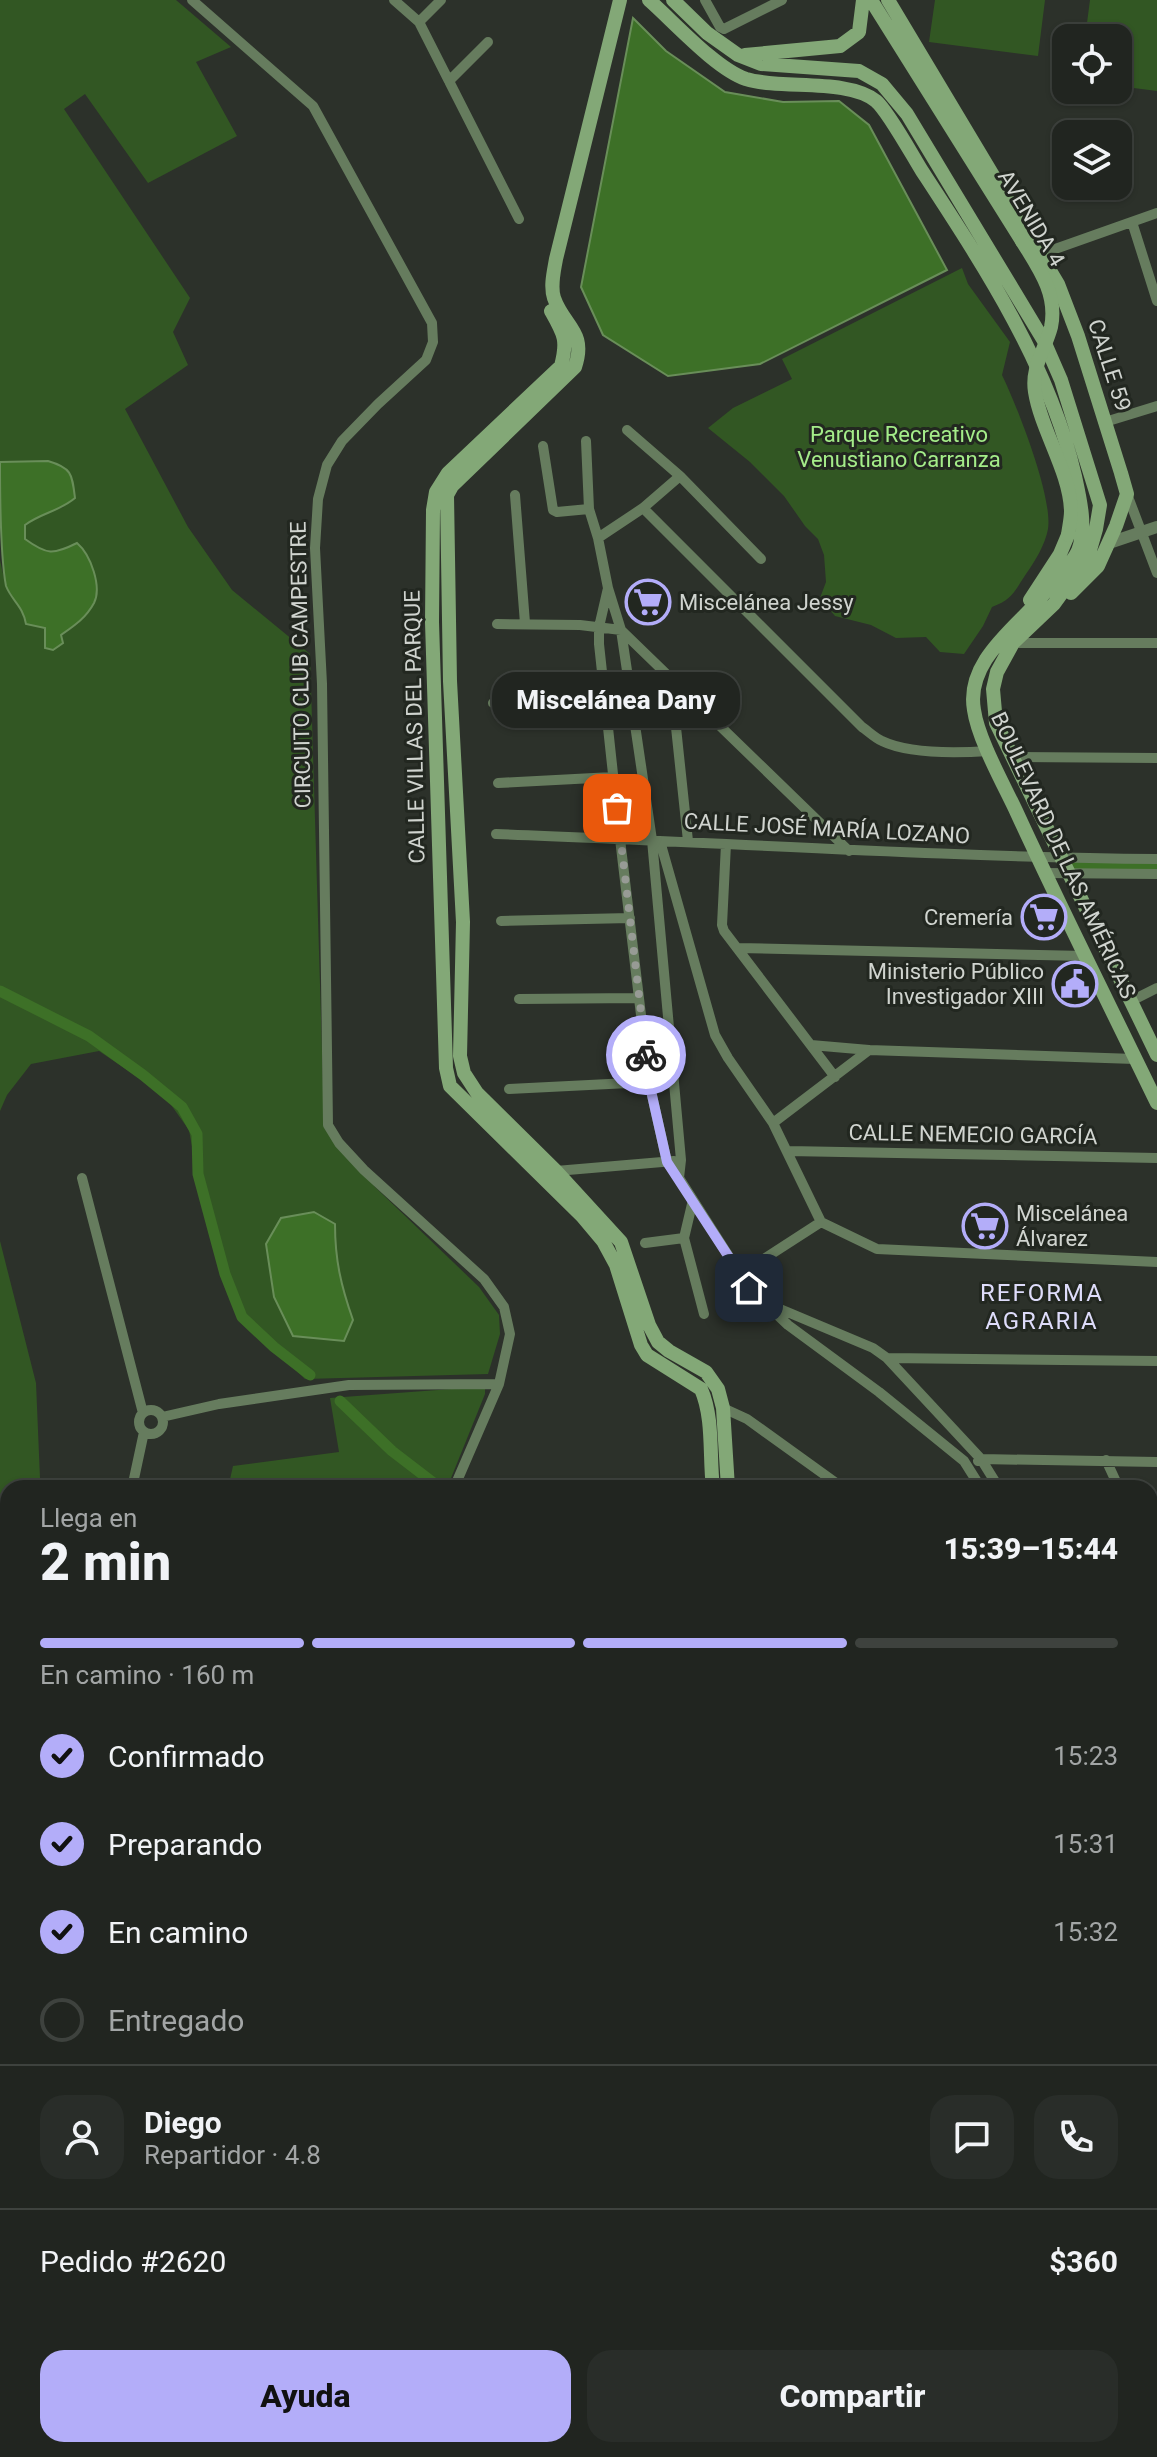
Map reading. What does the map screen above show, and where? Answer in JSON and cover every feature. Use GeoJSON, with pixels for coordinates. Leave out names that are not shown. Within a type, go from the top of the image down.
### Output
{"type":"FeatureCollection","features":[{"type":"Feature","properties":{"kind":"main road","name":"BOULEVARD DE LAS AMÉRICAS"},"geometry":{"type":"LineString","coordinates":[[649,0],[725,68],[745,78],[769,83],[849,89],[878,102],[953,218],[1024,340],[1051,398],[1082,506],[1078,551],[1027,613],[1000,639],[978,673],[973,695],[974,710],[1036,856],[1157,1103]]}},
{"type":"Feature","properties":{"kind":"main road","name":"BOULEVARD DE LAS AMÉRICAS"},"geometry":{"type":"LineString","coordinates":[[673,0],[707,33],[738,55],[761,64],[859,71],[882,84],[907,114],[1038,327],[1061,380],[1100,505],[1088,557],[1054,604],[1013,643],[997,672],[993,689],[996,723],[1157,1055]]}},
{"type":"Feature","properties":{"kind":"main road"},"geometry":{"type":"LineString","coordinates":[[738,55],[840,46],[859,32],[863,0]]}},
{"type":"Feature","properties":{"kind":"main road","name":"AVENIDA 4"},"geometry":{"type":"LineString","coordinates":[[871,0],[1022,241],[1050,293],[1051,327],[1033,373],[1035,394],[1071,509],[1068,535],[1060,554],[1033,593],[1027,613]]}},
{"type":"Feature","properties":{"kind":"main road","name":"AVENIDA 4"},"geometry":{"type":"LineString","coordinates":[[888,0],[1041,254]]}},
{"type":"Feature","properties":{"kind":"main road","name":"CALLE VILLAS DEL PARQUE"},"geometry":{"type":"LineString","coordinates":[[620,1],[545,275],[547,304],[564,333],[566,347],[561,366],[448,473],[436,492],[433,510],[432,622],[446,1068],[450,1086],[582,1216],[603,1241],[616,1265],[641,1345],[647,1355],[701,1389],[709,1416],[713,1480]]}},
{"type":"Feature","properties":{"kind":"main road","name":"CALLE VILLAS DEL PARQUE"},"geometry":{"type":"LineString","coordinates":[[567,201],[553,291],[555,300],[578,337],[580,352],[575,367],[452,486],[447,495],[450,681],[463,922],[460,1056],[464,1073],[477,1093],[556,1171],[621,1242],[649,1325],[658,1342],[706,1372],[718,1389],[723,1408]]}},
{"type":"Feature","properties":{"kind":"main road","name":"CALLE 59"},"geometry":{"type":"LineString","coordinates":[[1041,254],[1064,297],[1127,494]]}},
{"type":"Feature","properties":{"kind":"main road"},"geometry":{"type":"LineString","coordinates":[[1054,604],[1075,590],[1098,566],[1127,494]]}},
{"type":"Feature","properties":{"kind":"main road"},"geometry":{"type":"LineString","coordinates":[[723,1408],[728,1480]]}},
{"type":"Feature","properties":{"kind":"street","name":"CIRCUITO CLUB CAMPESTRE"},"geometry":{"type":"LineString","coordinates":[[192,0],[313,106],[432,323],[433,342],[426,360],[342,441],[327,465],[318,499],[315,548],[322,684],[326,1103],[328,1125],[339,1143],[364,1170],[484,1279],[504,1307],[510,1334],[499,1384],[457,1480]]}},
{"type":"Feature","properties":{"kind":"street"},"geometry":{"type":"LineString","coordinates":[[394,0],[419,22],[519,219]]}},
{"type":"Feature","properties":{"kind":"street"},"geometry":{"type":"LineString","coordinates":[[419,22],[441,0]]}},
{"type":"Feature","properties":{"kind":"street"},"geometry":{"type":"LineString","coordinates":[[705,0],[720,27],[727,28],[782,0]]}},
{"type":"Feature","properties":{"kind":"street"},"geometry":{"type":"LineString","coordinates":[[449,81],[488,42]]}},
{"type":"Feature","properties":{"kind":"street"},"geometry":{"type":"LineString","coordinates":[[1041,254],[1157,213]]}},
{"type":"Feature","properties":{"kind":"street"},"geometry":{"type":"LineString","coordinates":[[1132,222],[1157,301]]}},
{"type":"Feature","properties":{"kind":"street"},"geometry":{"type":"LineString","coordinates":[[1105,422],[1157,406]]}},
{"type":"Feature","properties":{"kind":"street"},"geometry":{"type":"LineString","coordinates":[[627,430],[680,476],[761,559]]}},
{"type":"Feature","properties":{"kind":"street"},"geometry":{"type":"LineString","coordinates":[[586,441],[589,509],[621,630],[656,840],[681,1160],[679,1178]]}},
{"type":"Feature","properties":{"kind":"street"},"geometry":{"type":"LineString","coordinates":[[543,446],[553,510],[589,509]]}},
{"type":"Feature","properties":{"kind":"street"},"geometry":{"type":"LineString","coordinates":[[598,538],[643,508],[680,476]]}},
{"type":"Feature","properties":{"kind":"street","name":"CALLE 59"},"geometry":{"type":"LineString","coordinates":[[1127,494],[1157,573]]}},
{"type":"Feature","properties":{"kind":"street"},"geometry":{"type":"LineString","coordinates":[[515,495],[525,623]]}},
{"type":"Feature","properties":{"kind":"street"},"geometry":{"type":"LineString","coordinates":[[643,508],[862,727],[881,741],[904,748],[989,751]]}},
{"type":"Feature","properties":{"kind":"street"},"geometry":{"type":"LineString","coordinates":[[1109,543],[1157,527]]}},
{"type":"Feature","properties":{"kind":"street"},"geometry":{"type":"LineString","coordinates":[[608,588],[599,627],[604,694],[649,1082],[667,1162],[749,1288],[788,1325],[879,1392],[971,1468],[977,1480]]}},
{"type":"Feature","properties":{"kind":"street"},"geometry":{"type":"LineString","coordinates":[[497,624],[621,630],[850,851]]}},
{"type":"Feature","properties":{"kind":"street"},"geometry":{"type":"LineString","coordinates":[[1013,643],[1157,643]]}},
{"type":"Feature","properties":{"kind":"street"},"geometry":{"type":"LineString","coordinates":[[671,680],[688,841]]}},
{"type":"Feature","properties":{"kind":"street"},"geometry":{"type":"LineString","coordinates":[[493,703],[604,694]]}},
{"type":"Feature","properties":{"kind":"street"},"geometry":{"type":"LineString","coordinates":[[1011,757],[1157,758]]}},
{"type":"Feature","properties":{"kind":"street"},"geometry":{"type":"LineString","coordinates":[[498,783],[613,777]]}},
{"type":"Feature","properties":{"kind":"street","name":"CALLE JOSÉ MARÍA LOZANO"},"geometry":{"type":"LineString","coordinates":[[496,834],[850,851],[1157,859]]}},
{"type":"Feature","properties":{"kind":"street"},"geometry":{"type":"LineString","coordinates":[[656,840],[715,1035],[773,1123],[821,1222],[877,1249],[1157,1262]]}},
{"type":"Feature","properties":{"kind":"street"},"geometry":{"type":"LineString","coordinates":[[726,844],[724,931],[835,1077]]}},
{"type":"Feature","properties":{"kind":"street"},"geometry":{"type":"LineString","coordinates":[[1044,873],[1157,874]]}},
{"type":"Feature","properties":{"kind":"street"},"geometry":{"type":"LineString","coordinates":[[501,921],[630,918]]}},
{"type":"Feature","properties":{"kind":"street"},"geometry":{"type":"LineString","coordinates":[[737,948],[1085,956]]}},
{"type":"Feature","properties":{"kind":"street"},"geometry":{"type":"LineString","coordinates":[[1131,1001],[1157,988]]}},
{"type":"Feature","properties":{"kind":"street"},"geometry":{"type":"LineString","coordinates":[[519,999],[639,998]]}},
{"type":"Feature","properties":{"kind":"street"},"geometry":{"type":"LineString","coordinates":[[811,1045],[869,1050],[1135,1059]]}},
{"type":"Feature","properties":{"kind":"street"},"geometry":{"type":"LineString","coordinates":[[773,1123],[869,1050]]}},
{"type":"Feature","properties":{"kind":"street"},"geometry":{"type":"LineString","coordinates":[[509,1089],[649,1082]]}},
{"type":"Feature","properties":{"kind":"street","name":"CALLE NEMECIO GARCÍA"},"geometry":{"type":"LineString","coordinates":[[788,1151],[1157,1158]]}},
{"type":"Feature","properties":{"kind":"street"},"geometry":{"type":"LineString","coordinates":[[556,1171],[681,1160]]}},
{"type":"Feature","properties":{"kind":"street"},"geometry":{"type":"LineString","coordinates":[[82,1178],[143,1413],[139,1423],[144,1432],[134,1480]]}},
{"type":"Feature","properties":{"kind":"street"},"geometry":{"type":"LineString","coordinates":[[693,1200],[684,1238],[704,1314]]}},
{"type":"Feature","properties":{"kind":"street"},"geometry":{"type":"LineString","coordinates":[[739,1275],[821,1222]]}},
{"type":"Feature","properties":{"kind":"street"},"geometry":{"type":"LineString","coordinates":[[645,1243],[684,1238]]}},
{"type":"Feature","properties":{"kind":"street"},"geometry":{"type":"LineString","coordinates":[[764,1302],[873,1348],[887,1358],[981,1459],[994,1480]]}},
{"type":"Feature","properties":{"kind":"street"},"geometry":{"type":"LineString","coordinates":[[887,1358],[1157,1361]]}},
{"type":"Feature","properties":{"kind":"street"},"geometry":{"type":"LineString","coordinates":[[162,1417],[219,1404],[349,1385],[499,1384]]}},
{"type":"Feature","properties":{"kind":"street"},"geometry":{"type":"LineString","coordinates":[[723,1408],[747,1419],[832,1480]]}},
{"type":"Feature","properties":{"kind":"street"},"geometry":{"type":"LineString","coordinates":[[143,1413],[155,1411],[162,1417],[159,1431],[144,1432]]}},
{"type":"Feature","properties":{"kind":"street"},"geometry":{"type":"LineString","coordinates":[[971,1468],[981,1459],[1157,1462]]}},
{"type":"Feature","properties":{"kind":"street"},"geometry":{"type":"LineString","coordinates":[[1106,1460],[1115,1480]]}},
{"type":"Feature","properties":{"kind":"green space"},"geometry":{"type":"Polygon","coordinates":[[[0,0],[176,0],[231,47],[196,62],[237,136],[148,183],[85,94],[64,109],[190,298],[173,332],[188,365],[125,409],[188,527],[232,590],[310,654],[324,1117],[375,1187],[479,1287],[499,1315],[500,1334],[488,1374],[305,1379],[240,1318],[216,1252],[189,1130],[164,1095],[99,1051],[31,1064],[7,1095],[0,1111],[0,560],[6,587],[24,612],[26,624],[45,627],[45,648],[79,623],[62,550],[43,552],[25,540],[24,525],[39,514],[64,507],[13,463],[0,462],[0,0]],[[314,1212],[353,1320],[339,1273],[334,1224],[314,1212]]]}},
{"type":"Feature","properties":{"kind":"green space"},"geometry":{"type":"Polygon","coordinates":[[[935,0],[1045,0],[1038,56],[929,42],[935,0]]]}},
{"type":"Feature","properties":{"kind":"green space"},"geometry":{"type":"Polygon","coordinates":[[[1090,0],[1157,0],[1157,91],[1132,88],[1132,24],[1087,24],[1090,0]]]}},
{"type":"Feature","properties":{"kind":"green space","name":"Parque Recreativo Venustiano Carranza"},"geometry":{"type":"Polygon","coordinates":[[[962,268],[968,284],[1010,342],[1002,375],[1040,474],[1048,514],[1047,535],[1036,558],[1012,594],[992,607],[964,654],[940,652],[926,637],[896,638],[871,625],[835,616],[820,598],[826,582],[824,555],[818,539],[784,496],[750,462],[708,428],[733,408],[792,379],[782,359],[962,268]]]}},
{"type":"Feature","properties":{"kind":"green space"},"geometry":{"type":"Polygon","coordinates":[[[0,1241],[36,1383],[40,1478],[0,1480],[0,1241]]]}},
{"type":"Feature","properties":{"kind":"green space"},"geometry":{"type":"Polygon","coordinates":[[[478,1387],[485,1389],[450,1480],[230,1480],[233,1466],[339,1452],[330,1398],[478,1387]]]}},
{"type":"Feature","properties":{"kind":"shaded area"},"geometry":{"type":"Polygon","coordinates":[[[633,18],[666,51],[725,92],[783,102],[839,101],[869,125],[947,270],[760,364],[668,376],[603,335],[581,287],[633,18]]]}},
{"type":"Feature","properties":{"kind":"shaded area"},"geometry":{"type":"Polygon","coordinates":[[[48,461],[62,466],[69,473],[75,498],[25,525],[25,539],[50,552],[77,543],[91,563],[97,589],[91,608],[61,635],[63,643],[53,650],[45,648],[45,628],[26,624],[6,586],[1,526],[0,462],[48,461]]]}},
{"type":"Feature","properties":{"kind":"shaded area"},"geometry":{"type":"Polygon","coordinates":[[[314,1212],[335,1224],[340,1273],[353,1320],[344,1341],[293,1336],[274,1297],[266,1244],[281,1218],[314,1212]]]}},
{"type":"Feature","properties":{"kind":"waterway"},"geometry":{"type":"LineString","coordinates":[[1077,866],[1157,867]]}},
{"type":"Feature","properties":{"kind":"waterway"},"geometry":{"type":"LineString","coordinates":[[0,991],[89,1036],[182,1107],[197,1134],[198,1174],[225,1274],[242,1317],[310,1375]]}},
{"type":"Feature","properties":{"kind":"waterway"},"geometry":{"type":"LineString","coordinates":[[340,1401],[392,1451],[430,1480]]}},
{"type":"Feature","properties":{"kind":"way so far"},"geometry":{"type":"LineString","coordinates":[[617,808],[646,1055]]}},
{"type":"Feature","properties":{"kind":"place","name":"Miscelánea Jessy"},"geometry":{"type":"Point","coordinates":[648,602]}},
{"type":"Feature","properties":{"kind":"place","name":"Miscelánea Dany"},"geometry":{"type":"Point","coordinates":[617,808]}},
{"type":"Feature","properties":{"kind":"place","name":"Cremería"},"geometry":{"type":"Point","coordinates":[1044,917]}},
{"type":"Feature","properties":{"kind":"place","name":"Ministerio Público Investigador XIII"},"geometry":{"type":"Point","coordinates":[1075,984]}},
{"type":"Feature","properties":{"kind":"place","name":"Miscelánea Álvarez"},"geometry":{"type":"Point","coordinates":[985,1226]}},
{"type":"Feature","properties":{"kind":"district","name":"REFORMA AGRARIA"},"geometry":{"type":"Point","coordinates":[1042,1307]}},
{"type":"Feature","properties":{"kind":"route"},"geometry":{"type":"LineString","coordinates":[[646,1055],[667,1162],[749,1288]]}}]}
